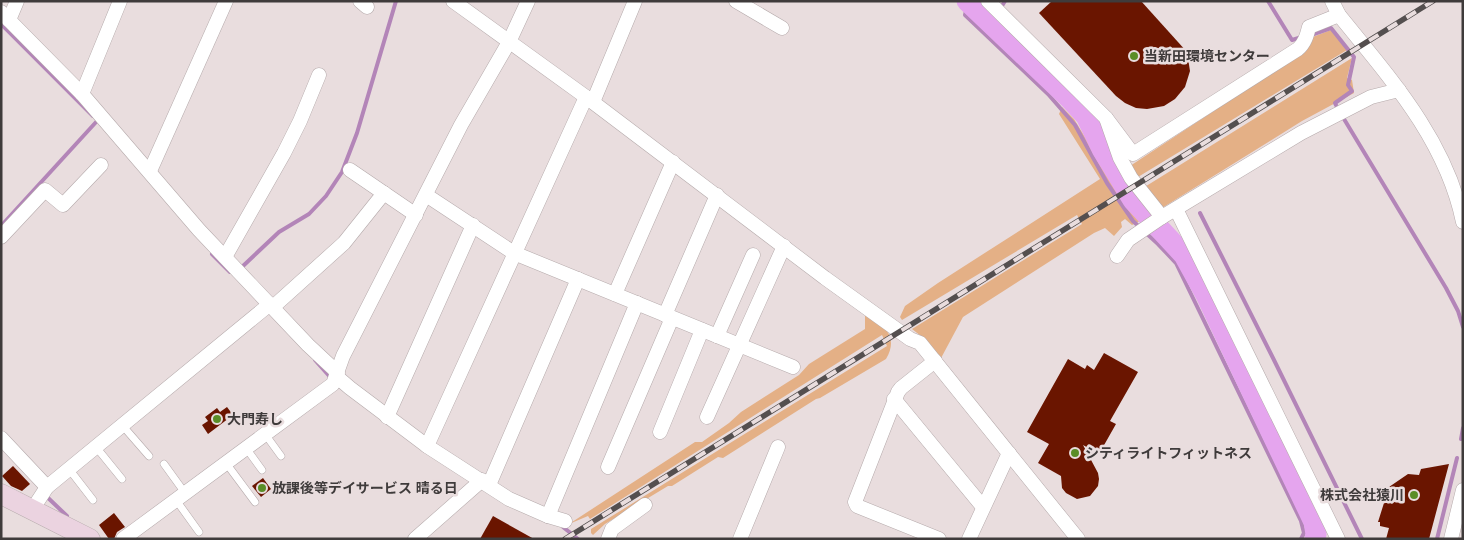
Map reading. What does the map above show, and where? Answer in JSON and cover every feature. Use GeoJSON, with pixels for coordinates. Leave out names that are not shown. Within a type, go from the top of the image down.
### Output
{"type":"FeatureCollection","features":[{"type":"Feature","properties":{"kind":"main road"},"geometry":{"type":"LineString","coordinates":[[1,494],[41,495],[90,539]]}},
{"type":"Feature","properties":{"kind":"street"},"geometry":{"type":"LineString","coordinates":[[17,1],[5,16],[82,94],[268,307],[337,375],[387,417],[427,446],[509,498],[548,516],[565,521]]}},
{"type":"Feature","properties":{"kind":"street"},"geometry":{"type":"LineString","coordinates":[[82,94],[120,1]]}},
{"type":"Feature","properties":{"kind":"street"},"geometry":{"type":"LineString","coordinates":[[150,171],[226,1]]}},
{"type":"Feature","properties":{"kind":"street"},"geometry":{"type":"LineString","coordinates":[[452,1],[590,99],[910,339],[920,343],[1078,539]]}},
{"type":"Feature","properties":{"kind":"street"},"geometry":{"type":"LineString","coordinates":[[123,539],[333,384],[342,356],[461,125],[509,42],[528,1]]}},
{"type":"Feature","properties":{"kind":"street"},"geometry":{"type":"LineString","coordinates":[[427,446],[514,253],[590,99],[635,1]]}},
{"type":"Feature","properties":{"kind":"street"},"geometry":{"type":"LineString","coordinates":[[736,1],[782,28]]}},
{"type":"Feature","properties":{"kind":"street"},"geometry":{"type":"LineString","coordinates":[[1332,1],[1339,15],[1400,90],[1426,130],[1450,175],[1463,222]]}},
{"type":"Feature","properties":{"kind":"street"},"geometry":{"type":"LineString","coordinates":[[996,7],[1106,118],[1134,154],[1298,49],[1302,46],[1309,27],[1339,15]]}},
{"type":"Feature","properties":{"kind":"street"},"geometry":{"type":"LineString","coordinates":[[225,257],[284,153],[319,75]]}},
{"type":"Feature","properties":{"kind":"street"},"geometry":{"type":"LineString","coordinates":[[1117,256],[1128,240],[1139,232],[1301,133],[1371,98],[1400,90]]}},
{"type":"Feature","properties":{"kind":"street"},"geometry":{"type":"LineString","coordinates":[[1106,118],[1120,158],[1131,178],[1161,218]]}},
{"type":"Feature","properties":{"kind":"street"},"geometry":{"type":"LineString","coordinates":[[615,294],[672,162]]}},
{"type":"Feature","properties":{"kind":"street"},"geometry":{"type":"LineString","coordinates":[[1,238],[45,190],[63,205],[102,165]]}},
{"type":"Feature","properties":{"kind":"street"},"geometry":{"type":"LineString","coordinates":[[350,170],[416,215]]}},
{"type":"Feature","properties":{"kind":"street"},"geometry":{"type":"LineString","coordinates":[[1,438],[41,495],[69,469],[344,243],[384,193]]}},
{"type":"Feature","properties":{"kind":"street"},"geometry":{"type":"LineString","coordinates":[[426,195],[514,253],[793,367]]}},
{"type":"Feature","properties":{"kind":"street"},"geometry":{"type":"LineString","coordinates":[[608,467],[717,195]]}},
{"type":"Feature","properties":{"kind":"street"},"geometry":{"type":"LineString","coordinates":[[1176,209],[1338,539]]}},
{"type":"Feature","properties":{"kind":"street"},"geometry":{"type":"LineString","coordinates":[[387,417],[473,226]]}},
{"type":"Feature","properties":{"kind":"street"},"geometry":{"type":"LineString","coordinates":[[707,417],[784,246]]}},
{"type":"Feature","properties":{"kind":"street"},"geometry":{"type":"LineString","coordinates":[[717,336],[753,255]]}},
{"type":"Feature","properties":{"kind":"street"},"geometry":{"type":"LineString","coordinates":[[415,539],[485,482],[578,279]]}},
{"type":"Feature","properties":{"kind":"street"},"geometry":{"type":"LineString","coordinates":[[548,516],[636,303]]}},
{"type":"Feature","properties":{"kind":"street"},"geometry":{"type":"LineString","coordinates":[[660,432],[702,330]]}},
{"type":"Feature","properties":{"kind":"street"},"geometry":{"type":"LineString","coordinates":[[935,361],[901,388],[894,399],[855,504],[905,533],[939,539]]}},
{"type":"Feature","properties":{"kind":"street"},"geometry":{"type":"LineString","coordinates":[[894,399],[983,508]]}},
{"type":"Feature","properties":{"kind":"street"},"geometry":{"type":"LineString","coordinates":[[740,539],[778,447]]}},
{"type":"Feature","properties":{"kind":"street"},"geometry":{"type":"LineString","coordinates":[[969,539],[1009,453]]}},
{"type":"Feature","properties":{"kind":"street"},"geometry":{"type":"LineString","coordinates":[[1451,539],[1463,490]]}},
{"type":"Feature","properties":{"kind":"street"},"geometry":{"type":"LineString","coordinates":[[608,539],[612,529],[645,505]]}},
{"type":"Feature","properties":{"kind":"lane"},"geometry":{"type":"LineString","coordinates":[[122,425],[149,456]]}},
{"type":"Feature","properties":{"kind":"lane"},"geometry":{"type":"LineString","coordinates":[[265,434],[281,456]]}},
{"type":"Feature","properties":{"kind":"lane"},"geometry":{"type":"LineString","coordinates":[[96,447],[122,479]]}},
{"type":"Feature","properties":{"kind":"lane"},"geometry":{"type":"LineString","coordinates":[[246,448],[262,470]]}},
{"type":"Feature","properties":{"kind":"lane"},"geometry":{"type":"LineString","coordinates":[[226,463],[255,502]]}},
{"type":"Feature","properties":{"kind":"lane"},"geometry":{"type":"LineString","coordinates":[[164,464],[199,532]]}},
{"type":"Feature","properties":{"kind":"lane"},"geometry":{"type":"LineString","coordinates":[[69,469],[93,500]]}},
{"type":"Feature","properties":{"kind":"shaded area"},"geometry":{"type":"Polygon","coordinates":[[[1331,30],[1347,50],[1138,177],[1130,166],[1305,51],[1310,38],[1331,30]]]}},
{"type":"Feature","properties":{"kind":"shaded area"},"geometry":{"type":"Polygon","coordinates":[[[1352,58],[1347,78],[1352,80],[1354,93],[1302,121],[1162,208],[1143,188],[1352,58]]]}},
{"type":"Feature","properties":{"kind":"shaded area"},"geometry":{"type":"Polygon","coordinates":[[[1062,107],[1074,119],[1130,211],[1140,221],[1132,225],[1125,219],[1121,222],[1122,227],[1114,236],[1105,228],[1094,233],[963,317],[940,360],[921,336],[912,329],[1082,224],[1077,215],[902,320],[900,317],[905,306],[938,283],[1100,179],[1059,114],[1062,107]]]}},
{"type":"Feature","properties":{"kind":"shaded area"},"geometry":{"type":"Polygon","coordinates":[[[865,312],[883,326],[890,337],[890,351],[886,359],[816,399],[723,458],[718,457],[672,486],[668,486],[605,524],[593,535],[591,533],[591,529],[887,346],[882,335],[590,519],[588,516],[569,524],[695,442],[702,442],[741,412],[799,375],[809,364],[865,329],[865,312]]]}},
{"type":"Feature","properties":{"kind":"building","name":"当新田環境センター"},"geometry":{"type":"Polygon","coordinates":[[[1052,1],[1141,1],[1187,52],[1190,71],[1185,87],[1175,99],[1164,106],[1147,109],[1136,108],[1125,103],[1116,96],[1039,13],[1052,1]]]}},
{"type":"Feature","properties":{"kind":"building"},"geometry":{"type":"Polygon","coordinates":[[[1104,353],[1138,372],[1110,421],[1116,424],[1099,454],[1083,445],[1098,473],[1099,479],[1098,486],[1090,496],[1077,499],[1066,493],[1062,488],[1061,476],[1038,463],[1049,444],[1027,432],[1068,359],[1085,369],[1087,365],[1094,370],[1104,353]]]}},
{"type":"Feature","properties":{"kind":"building"},"geometry":{"type":"Polygon","coordinates":[[[227,407],[233,415],[208,434],[202,425],[208,421],[205,417],[217,408],[220,412],[227,407]]]}},
{"type":"Feature","properties":{"kind":"building","name":"株式会社猿川"},"geometry":{"type":"Polygon","coordinates":[[[1449,464],[1429,539],[1386,539],[1389,528],[1380,526],[1380,522],[1378,522],[1389,487],[1408,474],[1419,475],[1421,469],[1449,464]]]}},
{"type":"Feature","properties":{"kind":"building"},"geometry":{"type":"Polygon","coordinates":[[[13,466],[30,484],[22,491],[11,486],[2,476],[13,466]]]}},
{"type":"Feature","properties":{"kind":"building","name":"放課後等デイサービス 晴る日"},"geometry":{"type":"Polygon","coordinates":[[[263,478],[271,489],[261,497],[252,486],[263,478]]]}},
{"type":"Feature","properties":{"kind":"building"},"geometry":{"type":"Polygon","coordinates":[[[114,513],[125,527],[117,532],[114,539],[109,539],[99,525],[114,513]]]}},
{"type":"Feature","properties":{"kind":"building"},"geometry":{"type":"Polygon","coordinates":[[[493,516],[534,539],[480,539],[493,516]]]}},
{"type":"Feature","properties":{"kind":"waterway"},"geometry":{"type":"LineString","coordinates":[[243,266],[279,232],[309,214],[326,196],[342,172],[357,133],[396,1]]}},
{"type":"Feature","properties":{"kind":"waterway"},"geometry":{"type":"LineString","coordinates":[[967,1],[1086,116],[1102,149],[1133,200],[1184,255],[1206,295],[1314,522],[1315,539]]}},
{"type":"Feature","properties":{"kind":"waterway"},"geometry":{"type":"LineString","coordinates":[[1000,9],[1005,1]]}},
{"type":"Feature","properties":{"kind":"waterway"},"geometry":{"type":"LineString","coordinates":[[1268,1],[1292,40],[1302,37]]}},
{"type":"Feature","properties":{"kind":"waterway"},"geometry":{"type":"LineString","coordinates":[[968,2],[965,15],[1048,94],[1075,125],[1107,183],[1133,221],[1176,263],[1301,521],[1304,533],[1301,539]]}},
{"type":"Feature","properties":{"kind":"waterway"},"geometry":{"type":"LineString","coordinates":[[991,24],[997,15]]}},
{"type":"Feature","properties":{"kind":"waterway"},"geometry":{"type":"LineString","coordinates":[[1,24],[93,116]]}},
{"type":"Feature","properties":{"kind":"waterway"},"geometry":{"type":"LineString","coordinates":[[1311,35],[1331,28],[1354,57],[1348,85],[1352,91],[1335,103],[1336,105]]}},
{"type":"Feature","properties":{"kind":"waterway"},"geometry":{"type":"LineString","coordinates":[[1344,119],[1446,288],[1458,311],[1463,327]]}},
{"type":"Feature","properties":{"kind":"waterway"},"geometry":{"type":"LineString","coordinates":[[1,226],[97,121]]}},
{"type":"Feature","properties":{"kind":"waterway"},"geometry":{"type":"LineString","coordinates":[[1200,213],[1362,539]]}},
{"type":"Feature","properties":{"kind":"waterway"},"geometry":{"type":"LineString","coordinates":[[212,254],[230,272]]}},
{"type":"Feature","properties":{"kind":"waterway"},"geometry":{"type":"LineString","coordinates":[[315,360],[331,378]]}},
{"type":"Feature","properties":{"kind":"waterway"},"geometry":{"type":"LineString","coordinates":[[1461,439],[1463,428]]}},
{"type":"Feature","properties":{"kind":"waterway"},"geometry":{"type":"LineString","coordinates":[[1437,539],[1457,458]]}},
{"type":"Feature","properties":{"kind":"waterway"},"geometry":{"type":"LineString","coordinates":[[45,495],[67,516]]}},
{"type":"Feature","properties":{"kind":"waterway"},"geometry":{"type":"LineString","coordinates":[[563,527],[578,539]]}},
{"type":"Feature","properties":{"kind":"waterway"},"geometry":{"type":"LineString","coordinates":[[1316,534],[1323,539]]}},
{"type":"Feature","properties":{"kind":"railway"},"geometry":{"type":"LineString","coordinates":[[565,539],[1433,1]]}},
{"type":"Feature","properties":{"kind":"place","name":"当新田環境センター"},"geometry":{"type":"Point","coordinates":[1134,56]}},
{"type":"Feature","properties":{"kind":"place","name":"大門寿し"},"geometry":{"type":"Point","coordinates":[217,419]}},
{"type":"Feature","properties":{"kind":"place","name":"シティライトフィットネス"},"geometry":{"type":"Point","coordinates":[1075,453]}},
{"type":"Feature","properties":{"kind":"place","name":"放課後等デイサービス 晴る日"},"geometry":{"type":"Point","coordinates":[262,488]}},
{"type":"Feature","properties":{"kind":"place","name":"株式会社猿川"},"geometry":{"type":"Point","coordinates":[1414,495]}}]}
